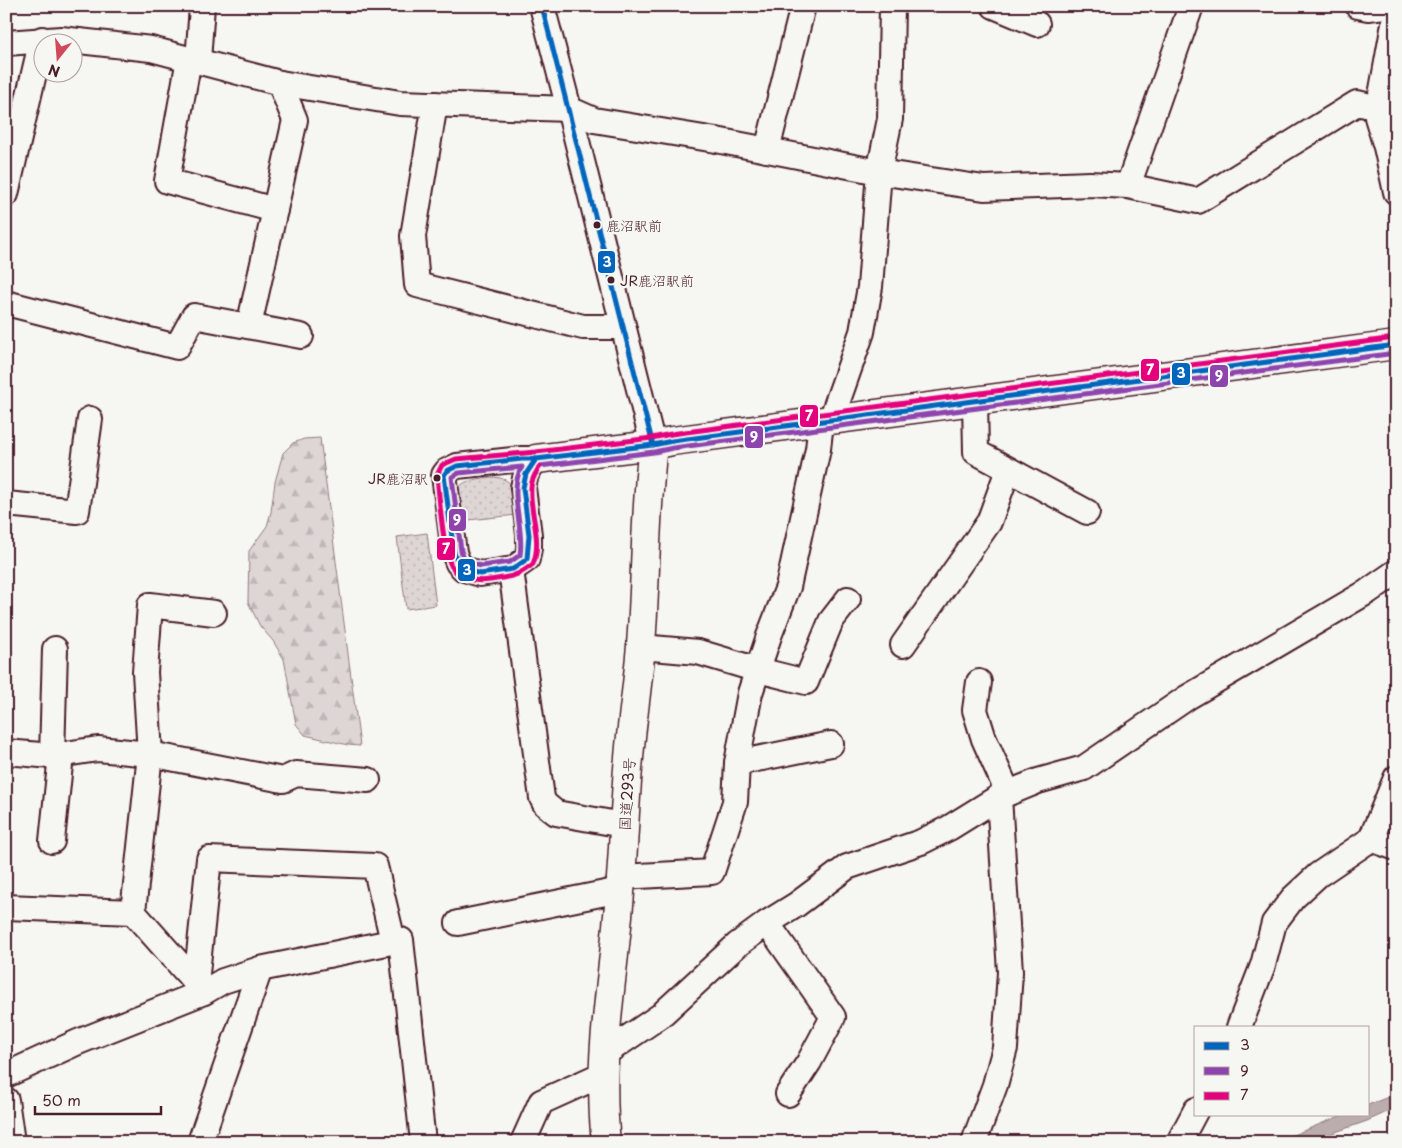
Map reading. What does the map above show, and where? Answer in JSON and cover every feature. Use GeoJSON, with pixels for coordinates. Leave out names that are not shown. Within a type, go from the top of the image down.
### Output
{"type":"FeatureCollection","features":[{"type":"Feature","properties":{"kind":"main road"},"geometry":{"type":"LineString","coordinates":[[536,459],[652,446],[672,441],[1396,345]]}},
{"type":"Feature","properties":{"kind":"main road","name":"国道293号"},"geometry":{"type":"LineString","coordinates":[[606,1142],[603,1064],[606,1016],[621,884],[623,825],[641,647],[647,551],[648,491],[652,446]]}},
{"type":"Feature","properties":{"kind":"street"},"geometry":{"type":"LineString","coordinates":[[202,6],[193,60],[167,180],[275,210]]}},
{"type":"Feature","properties":{"kind":"street"},"geometry":{"type":"LineString","coordinates":[[542,6],[652,446]]}},
{"type":"Feature","properties":{"kind":"street"},"geometry":{"type":"LineString","coordinates":[[767,150],[803,6]]}},
{"type":"Feature","properties":{"kind":"street"},"geometry":{"type":"LineString","coordinates":[[458,923],[621,884],[712,872],[735,802],[737,763],[750,693],[788,586],[818,448],[826,421],[862,332],[870,287],[879,172],[890,119],[892,6]]}},
{"type":"Feature","properties":{"kind":"street"},"geometry":{"type":"LineString","coordinates":[[994,6],[1037,24]]}},
{"type":"Feature","properties":{"kind":"street"},"geometry":{"type":"LineString","coordinates":[[1128,186],[1190,6]]}},
{"type":"Feature","properties":{"kind":"street"},"geometry":{"type":"LineString","coordinates":[[1358,6],[1368,8],[1385,6]]}},
{"type":"Feature","properties":{"kind":"street"},"geometry":{"type":"LineString","coordinates":[[1396,13],[1384,111],[1386,146],[1396,192]]}},
{"type":"Feature","properties":{"kind":"street"},"geometry":{"type":"LineString","coordinates":[[6,43],[32,40]]}},
{"type":"Feature","properties":{"kind":"street"},"geometry":{"type":"LineString","coordinates":[[82,41],[151,49],[280,83],[400,103],[569,109],[594,120],[767,150],[879,172],[984,188],[1090,184],[1128,186],[1198,201],[1357,103],[1384,111]]}},
{"type":"Feature","properties":{"kind":"street"},"geometry":{"type":"LineString","coordinates":[[6,194],[32,82]]}},
{"type":"Feature","properties":{"kind":"street"},"geometry":{"type":"LineString","coordinates":[[248,326],[295,120],[280,83]]}},
{"type":"Feature","properties":{"kind":"street"},"geometry":{"type":"LineString","coordinates":[[435,104],[413,236],[417,285],[583,327],[623,327]]}},
{"type":"Feature","properties":{"kind":"street"},"geometry":{"type":"LineString","coordinates":[[6,303],[177,347],[194,316],[301,336]]}},
{"type":"Feature","properties":{"kind":"street"},"geometry":{"type":"LineString","coordinates":[[975,401],[976,452],[1087,512]]}},
{"type":"Feature","properties":{"kind":"street"},"geometry":{"type":"LineString","coordinates":[[6,504],[77,511],[90,418]]}},
{"type":"Feature","properties":{"kind":"street"},"geometry":{"type":"LineString","coordinates":[[536,459],[526,474],[523,488],[529,548],[527,559],[511,570],[480,574],[464,569],[458,563],[454,552],[444,475],[457,466],[536,459]]}},
{"type":"Feature","properties":{"kind":"street"},"geometry":{"type":"LineString","coordinates":[[490,463],[509,473],[523,488]]}},
{"type":"Feature","properties":{"kind":"street"},"geometry":{"type":"LineString","coordinates":[[903,645],[990,522],[1008,470]]}},
{"type":"Feature","properties":{"kind":"street"},"geometry":{"type":"LineString","coordinates":[[511,570],[542,798],[545,804],[556,813],[623,825]]}},
{"type":"Feature","properties":{"kind":"street"},"geometry":{"type":"LineString","coordinates":[[523,1142],[541,1102],[603,1064],[660,1016],[737,945],[796,905],[847,866],[921,842],[949,828],[1004,795],[1084,768],[1188,697],[1367,592],[1396,572]]}},
{"type":"Feature","properties":{"kind":"street"},"geometry":{"type":"LineString","coordinates":[[641,647],[698,652],[806,682],[831,621],[848,599]]}},
{"type":"Feature","properties":{"kind":"street"},"geometry":{"type":"LineString","coordinates":[[133,912],[150,754],[146,672],[150,605],[214,613]]}},
{"type":"Feature","properties":{"kind":"street"},"geometry":{"type":"LineString","coordinates":[[52,841],[56,756],[55,648]]}},
{"type":"Feature","properties":{"kind":"street"},"geometry":{"type":"LineString","coordinates":[[974,1142],[995,1085],[1005,1048],[1010,972],[1004,795],[975,710],[979,682]]}},
{"type":"Feature","properties":{"kind":"street"},"geometry":{"type":"LineString","coordinates":[[737,763],[831,744]]}},
{"type":"Feature","properties":{"kind":"street"},"geometry":{"type":"LineString","coordinates":[[6,752],[56,756],[98,749],[150,754],[283,780],[296,774],[368,780]]}},
{"type":"Feature","properties":{"kind":"street"},"geometry":{"type":"LineString","coordinates":[[1239,1026],[1262,965],[1274,923],[1293,898],[1318,875],[1371,839],[1396,778]]}},
{"type":"Feature","properties":{"kind":"street"},"geometry":{"type":"LineString","coordinates":[[1371,839],[1396,848]]}},
{"type":"Feature","properties":{"kind":"street"},"geometry":{"type":"LineString","coordinates":[[200,987],[210,859],[375,866],[393,941]]}},
{"type":"Feature","properties":{"kind":"street"},"geometry":{"type":"LineString","coordinates":[[6,908],[133,912],[200,987]]}},
{"type":"Feature","properties":{"kind":"street"},"geometry":{"type":"LineString","coordinates":[[767,923],[833,1017],[809,1062],[788,1094]]}},
{"type":"Feature","properties":{"kind":"street"},"geometry":{"type":"LineString","coordinates":[[6,1075],[200,987],[260,969],[401,940],[423,1142]]}},
{"type":"Feature","properties":{"kind":"street"},"geometry":{"type":"LineString","coordinates":[[200,1142],[260,969]]}},
{"type":"Feature","properties":{"kind":"street"},"geometry":{"type":"LineString","coordinates":[[6,1100],[12,1142]]}},
{"type":"Feature","properties":{"kind":"street"},"geometry":{"type":"LineString","coordinates":[[1179,1142],[1194,1114]]}},
{"type":"Feature","properties":{"kind":"green space"},"geometry":{"type":"Polygon","coordinates":[[[320,438],[360,746],[305,735],[296,724],[284,659],[273,641],[260,626],[248,602],[249,551],[267,526],[275,482],[283,453],[293,443],[304,439],[320,438]]]}},
{"type":"Feature","properties":{"kind":"green space"},"geometry":{"type":"Polygon","coordinates":[[[490,477],[499,478],[510,483],[515,494],[517,515],[458,521],[457,493],[459,487],[469,481],[490,477]]]}},
{"type":"Feature","properties":{"kind":"green space"},"geometry":{"type":"Polygon","coordinates":[[[427,533],[436,605],[406,609],[397,537],[427,533]]]}},
{"type":"Feature","properties":{"kind":"shaded area"},"geometry":{"type":"Polygon","coordinates":[[[1396,1094],[1396,1108],[1367,1121],[1307,1142],[1276,1142],[1340,1116],[1370,1116],[1370,1104],[1396,1094]]]}},
{"type":"Feature","properties":{"kind":"transit line","name":"3"},"geometry":{"type":"LineString","coordinates":[[542,6],[653,445]]}},
{"type":"Feature","properties":{"kind":"transit line","name":"7"},"geometry":{"type":"LineString","coordinates":[[540,466],[531,485],[537,545],[533,564],[518,574],[485,581],[459,575],[452,567],[446,550],[437,475],[442,465],[456,459],[536,452],[652,438],[1395,338]]}},
{"type":"Feature","properties":{"kind":"transit line","name":"3"},"geometry":{"type":"LineString","coordinates":[[536,459],[1396,345]]}},
{"type":"Feature","properties":{"kind":"transit line","name":"9"},"geometry":{"type":"LineString","coordinates":[[540,466],[1396,353]]}},
{"type":"Feature","properties":{"kind":"transit line","name":"3"},"geometry":{"type":"LineString","coordinates":[[522,459],[536,459],[526,474],[523,488],[529,535],[527,559],[513,569],[480,574],[464,569],[458,563],[454,553],[444,475],[447,471],[457,466],[522,459]]}},
{"type":"Feature","properties":{"kind":"transit line","name":"9"},"geometry":{"type":"LineString","coordinates":[[522,467],[516,487],[521,544],[520,555],[510,562],[481,566],[468,562],[464,559],[461,551],[452,477],[459,473],[522,467]]}},
{"type":"Feature","properties":{"kind":"place","name":"鹿沼駅前"},"geometry":{"type":"Point","coordinates":[597,225]}},
{"type":"Feature","properties":{"kind":"place","name":"JR鹿沼駅前"},"geometry":{"type":"Point","coordinates":[611,280]}},
{"type":"Feature","properties":{"kind":"place","name":"JR鹿沼駅"},"geometry":{"type":"Point","coordinates":[437,478]}}]}
